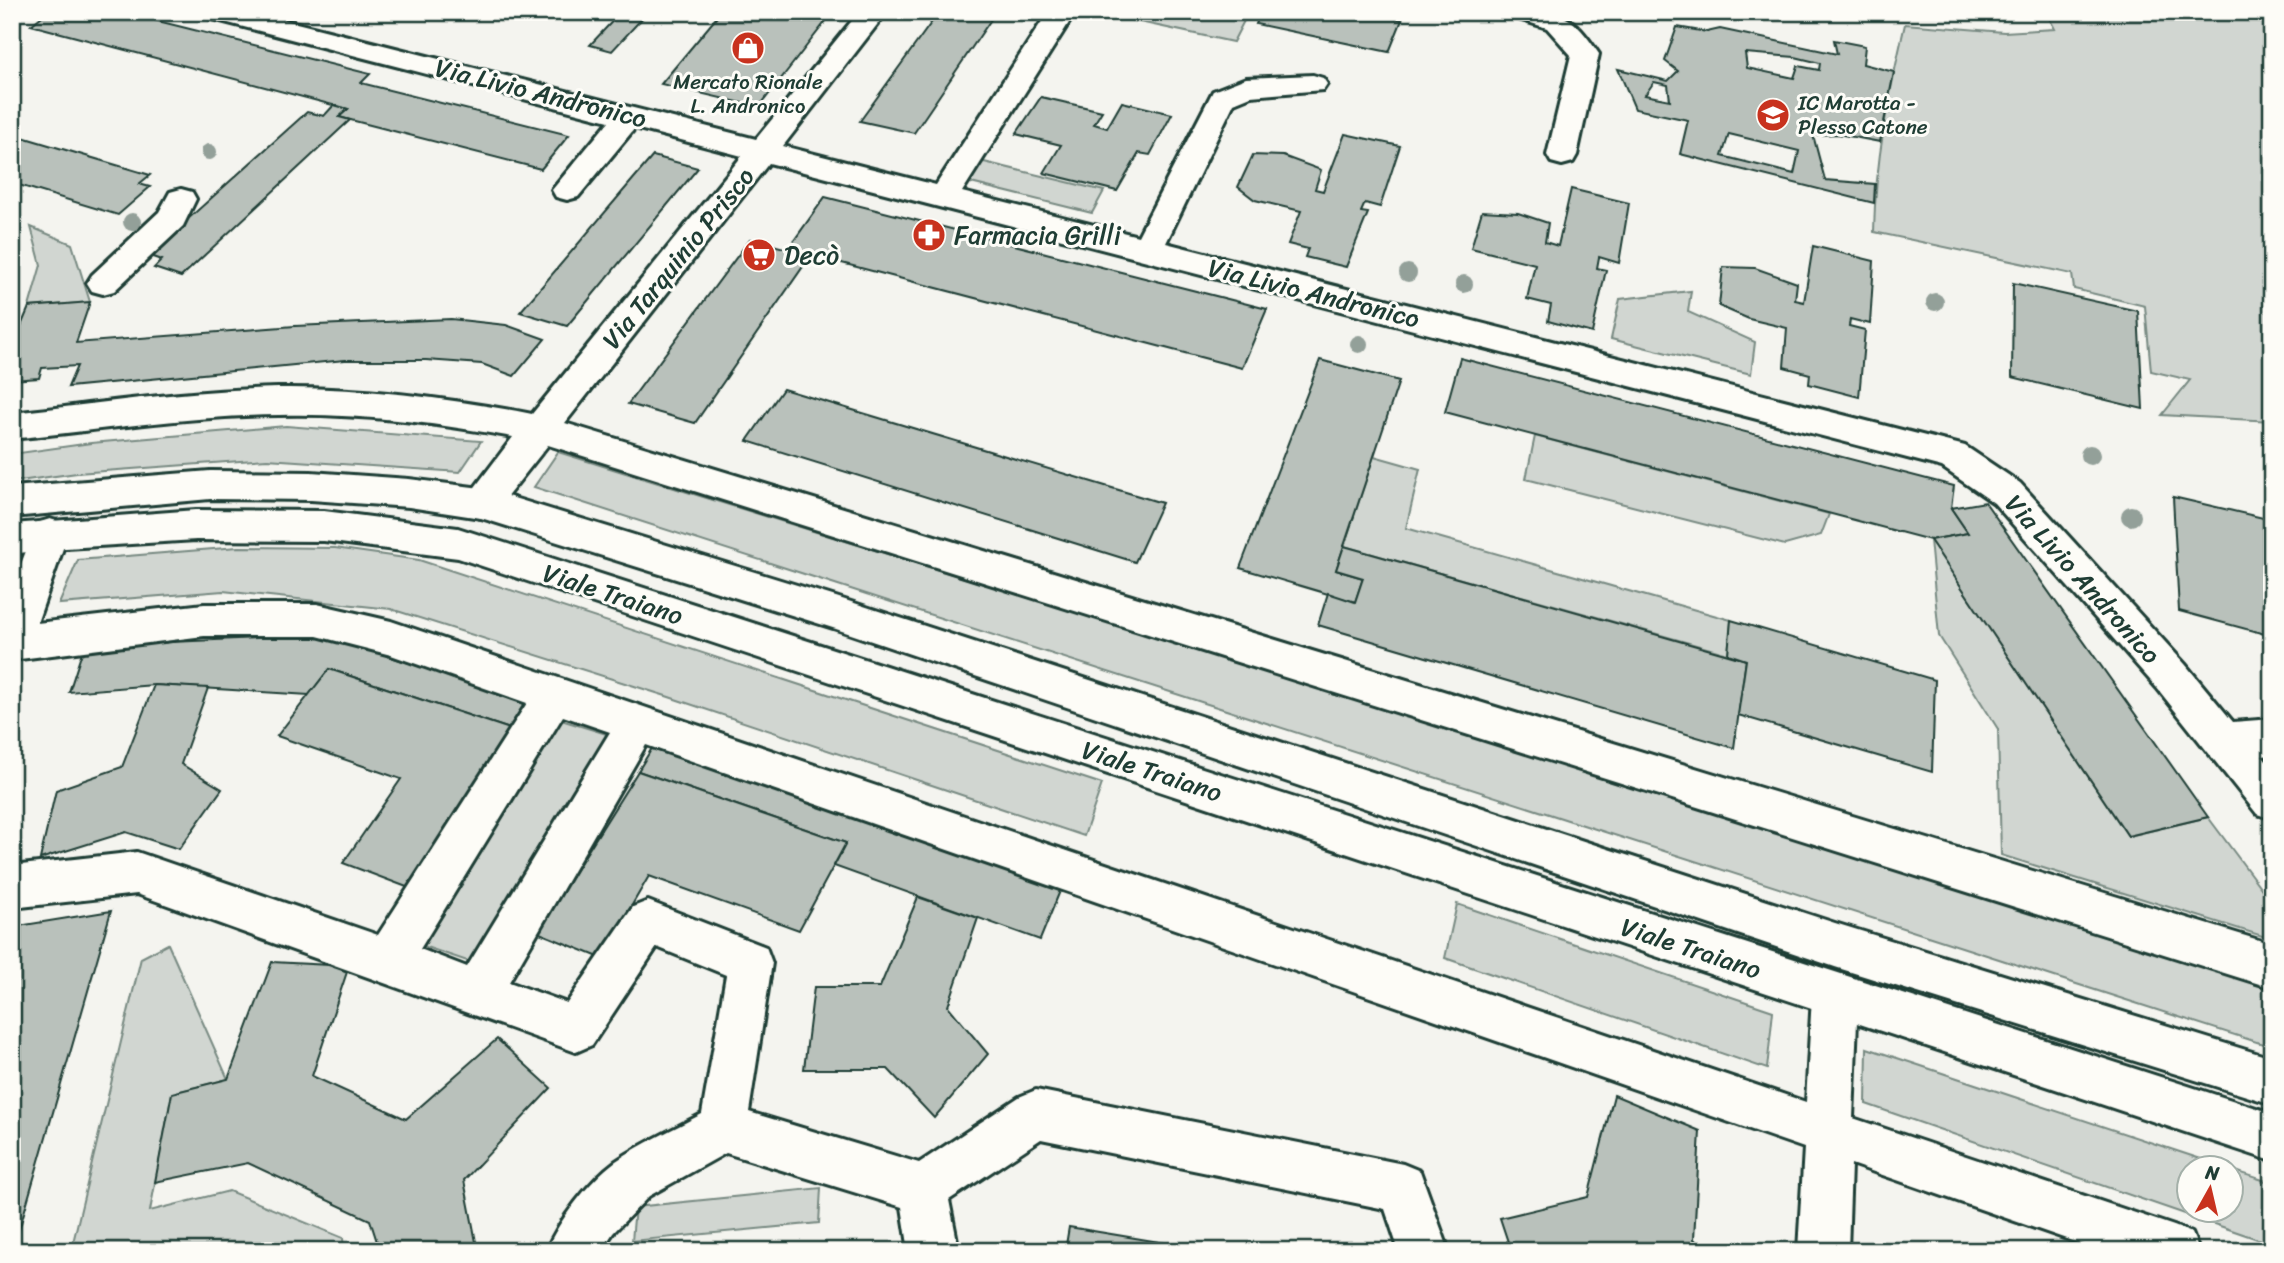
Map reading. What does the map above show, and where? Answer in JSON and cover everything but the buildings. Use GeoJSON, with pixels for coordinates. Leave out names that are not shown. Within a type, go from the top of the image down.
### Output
{"type":"FeatureCollection","features":[{"type":"Feature","properties":{"kind":"street","name":"Via Livio Andronico"},"geometry":{"type":"LineString","coordinates":[[219,12],[630,115],[943,198],[1953,456],[2007,493],[2171,676],[2272,800]]}},
{"type":"Feature","properties":{"kind":"street","name":"Via Tarquinio Prisco"},"geometry":{"type":"LineString","coordinates":[[458,543],[481,503],[874,12]]}},
{"type":"Feature","properties":{"kind":"street"},"geometry":{"type":"LineString","coordinates":[[943,198],[1058,18],[1054,12]]}},
{"type":"Feature","properties":{"kind":"street"},"geometry":{"type":"LineString","coordinates":[[1525,12],[1558,22],[1585,54],[1562,155]]}},
{"type":"Feature","properties":{"kind":"street"},"geometry":{"type":"LineString","coordinates":[[1147,250],[1223,97],[1246,87],[1313,84]]}},
{"type":"Feature","properties":{"kind":"street"},"geometry":{"type":"LineString","coordinates":[[567,190],[630,115]]}},
{"type":"Feature","properties":{"kind":"street"},"geometry":{"type":"LineString","coordinates":[[103,284],[173,218],[181,199]]}},
{"type":"Feature","properties":{"kind":"street"},"geometry":{"type":"LineString","coordinates":[[12,426],[221,405],[318,402],[475,416],[540,429],[2272,966]]}},
{"type":"Feature","properties":{"kind":"street","name":"Viale Traiano"},"geometry":{"type":"LineString","coordinates":[[12,502],[210,485],[311,486],[409,493],[481,503],[836,613],[1835,944],[2272,1082]]}},
{"type":"Feature","properties":{"kind":"street"},"geometry":{"type":"LineString","coordinates":[[63,496],[31,537],[12,642],[204,620],[317,620],[391,638],[1061,871],[2174,1251]]}},
{"type":"Feature","properties":{"kind":"street","name":"Viale Traiano"},"geometry":{"type":"LineString","coordinates":[[31,537],[196,525],[324,526],[458,543],[2272,1137]]}},
{"type":"Feature","properties":{"kind":"street"},"geometry":{"type":"LineString","coordinates":[[388,960],[555,694]]}},
{"type":"Feature","properties":{"kind":"street"},"geometry":{"type":"LineString","coordinates":[[477,993],[637,723]]}},
{"type":"Feature","properties":{"kind":"street"},"geometry":{"type":"LineString","coordinates":[[2224,741],[2272,737]]}},
{"type":"Feature","properties":{"kind":"street"},"geometry":{"type":"LineString","coordinates":[[12,887],[137,873],[576,1029],[648,922],[750,963],[723,1128]]}},
{"type":"Feature","properties":{"kind":"street"},"geometry":{"type":"LineString","coordinates":[[1823,1251],[1835,944]]}},
{"type":"Feature","properties":{"kind":"street"},"geometry":{"type":"LineString","coordinates":[[923,1189],[1036,1114],[1403,1188],[1424,1251]]}},
{"type":"Feature","properties":{"kind":"street"},"geometry":{"type":"LineString","coordinates":[[570,1251],[596,1216],[632,1179],[723,1128],[923,1189]]}},
{"type":"Feature","properties":{"kind":"street"},"geometry":{"type":"LineString","coordinates":[[923,1189],[934,1251]]}},
{"type":"Feature","properties":{"kind":"shaded area"},"geometry":{"type":"Polygon","coordinates":[[[1093,12],[1233,12],[1247,15],[1233,42],[1093,12]]]}},
{"type":"Feature","properties":{"kind":"shaded area"},"geometry":{"type":"Polygon","coordinates":[[[2046,12],[2272,12],[2272,421],[2162,415],[2190,380],[2151,371],[2145,306],[2074,289],[2072,274],[1874,232],[1884,128],[1905,24],[2004,32],[2055,29],[2046,12]]]}},
{"type":"Feature","properties":{"kind":"shaded area"},"geometry":{"type":"Polygon","coordinates":[[[980,161],[1104,191],[1092,213],[967,182],[980,161]]]}},
{"type":"Feature","properties":{"kind":"shaded area"},"geometry":{"type":"Polygon","coordinates":[[[31,227],[72,244],[90,302],[29,307],[41,265],[31,227]]]}},
{"type":"Feature","properties":{"kind":"shaded area"},"geometry":{"type":"Polygon","coordinates":[[[1691,291],[1688,312],[1755,342],[1751,374],[1611,339],[1620,299],[1691,291]]]}},
{"type":"Feature","properties":{"kind":"shaded area"},"geometry":{"type":"Polygon","coordinates":[[[286,426],[481,441],[460,472],[267,459],[77,473],[12,482],[12,454],[91,443],[286,426]]]}},
{"type":"Feature","properties":{"kind":"shaded area"},"geometry":{"type":"Polygon","coordinates":[[[1535,436],[1829,514],[1821,535],[1785,545],[1526,479],[1535,436]]]}},
{"type":"Feature","properties":{"kind":"shaded area"},"geometry":{"type":"Polygon","coordinates":[[[558,452],[2272,983],[2272,1047],[534,487],[558,452]]]}},
{"type":"Feature","properties":{"kind":"shaded area"},"geometry":{"type":"Polygon","coordinates":[[[1374,456],[1420,469],[1406,528],[1731,620],[1728,654],[1344,546],[1374,456]]]}},
{"type":"Feature","properties":{"kind":"shaded area"},"geometry":{"type":"Polygon","coordinates":[[[1930,540],[2128,836],[2208,817],[2272,903],[2272,939],[2001,855],[1998,729],[1939,636],[1930,540]]]}},
{"type":"Feature","properties":{"kind":"shaded area"},"geometry":{"type":"Polygon","coordinates":[[[238,547],[335,548],[419,560],[1102,784],[1084,836],[666,696],[391,609],[223,591],[59,604],[78,560],[238,547]]]}},
{"type":"Feature","properties":{"kind":"shaded area"},"geometry":{"type":"Polygon","coordinates":[[[558,719],[613,736],[476,964],[417,944],[558,719]]]}},
{"type":"Feature","properties":{"kind":"shaded area"},"geometry":{"type":"Polygon","coordinates":[[[1457,904],[1773,1011],[1767,1069],[1445,958],[1457,904]]]}},
{"type":"Feature","properties":{"kind":"shaded area"},"geometry":{"type":"Polygon","coordinates":[[[168,944],[228,1079],[172,1093],[150,1211],[229,1191],[343,1238],[344,1251],[71,1251],[141,958],[168,944]]]}},
{"type":"Feature","properties":{"kind":"shaded area"},"geometry":{"type":"Polygon","coordinates":[[[1867,1048],[2186,1154],[2176,1154],[2176,1211],[1866,1104],[1867,1048]]]}},
{"type":"Feature","properties":{"kind":"shaded area"},"geometry":{"type":"Polygon","coordinates":[[[2246,1175],[2272,1183],[2272,1244],[2214,1224],[2246,1224],[2246,1175]]]}},
{"type":"Feature","properties":{"kind":"shaded area"},"geometry":{"type":"Polygon","coordinates":[[[821,1188],[819,1223],[632,1241],[635,1207],[821,1188]]]}},
{"type":"Feature","properties":{"kind":"place","name":"Mercato Rionale L. Andronico"},"geometry":{"type":"Point","coordinates":[748,48]}},
{"type":"Feature","properties":{"kind":"place","name":"IC Marotta - Plesso Catone"},"geometry":{"type":"Point","coordinates":[1773,115]}},
{"type":"Feature","properties":{"kind":"place","name":"Farmacia Grilli"},"geometry":{"type":"Point","coordinates":[929,235]}},
{"type":"Feature","properties":{"kind":"place","name":"Decò"},"geometry":{"type":"Point","coordinates":[759,255]}}]}
